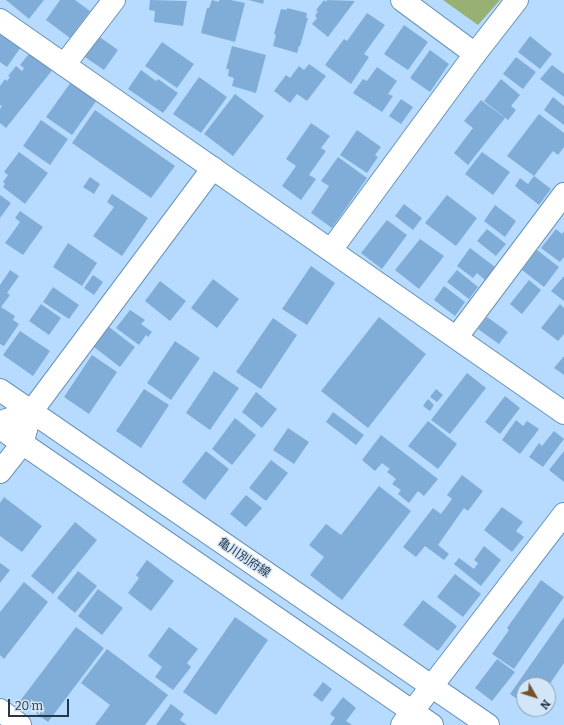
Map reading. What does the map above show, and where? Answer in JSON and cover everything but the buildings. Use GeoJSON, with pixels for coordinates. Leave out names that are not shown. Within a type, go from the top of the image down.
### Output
{"type":"FeatureCollection","features":[{"type":"Feature","properties":{"kind":"street"},"geometry":{"type":"LineString","coordinates":[[64,65],[114,0]]}},
{"type":"Feature","properties":{"kind":"street"},"geometry":{"type":"LineString","coordinates":[[402,0],[474,54]]}},
{"type":"Feature","properties":{"kind":"street"},"geometry":{"type":"LineString","coordinates":[[330,250],[474,54],[517,0]]}},
{"type":"Feature","properties":{"kind":"street"},"geometry":{"type":"LineString","coordinates":[[0,20],[564,413]]}},
{"type":"Feature","properties":{"kind":"street"},"geometry":{"type":"LineString","coordinates":[[0,472],[22,444],[31,412],[213,168]]}},
{"type":"Feature","properties":{"kind":"street"},"geometry":{"type":"LineString","coordinates":[[456,338],[564,194]]}},
{"type":"Feature","properties":{"kind":"street","name":"亀川別府線"},"geometry":{"type":"LineString","coordinates":[[0,390],[488,725]]}},
{"type":"Feature","properties":{"kind":"street"},"geometry":{"type":"LineString","coordinates":[[0,422],[31,412]]}},
{"type":"Feature","properties":{"kind":"street"},"geometry":{"type":"LineString","coordinates":[[0,428],[407,718],[432,725]]}},
{"type":"Feature","properties":{"kind":"street"},"geometry":{"type":"LineString","coordinates":[[407,718],[564,514]]}},
{"type":"Feature","properties":{"kind":"street"},"geometry":{"type":"LineString","coordinates":[[0,710],[20,725]]}},
{"type":"Feature","properties":{"kind":"green space"},"geometry":{"type":"Polygon","coordinates":[[[443,0],[500,0],[478,25],[443,0]]]}}]}
